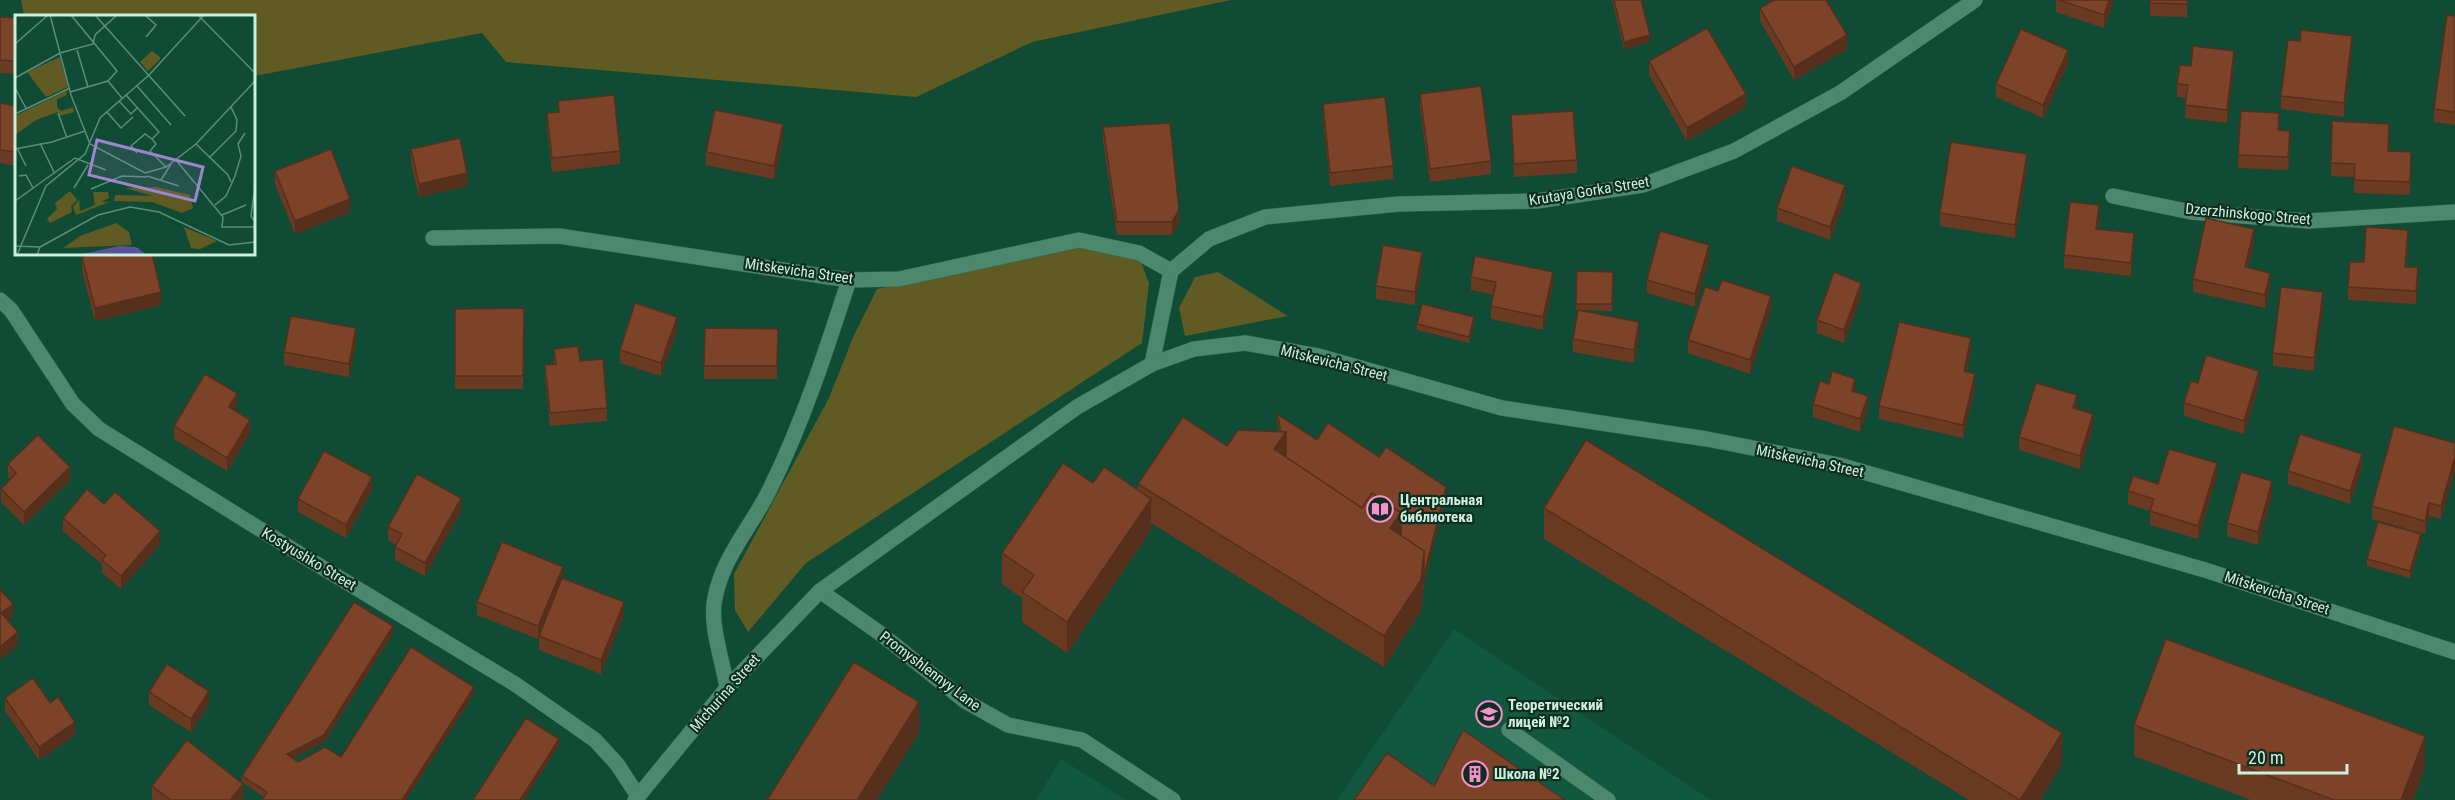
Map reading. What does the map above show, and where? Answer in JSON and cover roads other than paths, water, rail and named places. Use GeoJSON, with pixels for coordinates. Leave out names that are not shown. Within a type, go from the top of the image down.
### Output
{"type":"FeatureCollection","features":[{"type":"Feature","properties":{"kind":"street","name":"Krutaya Gorka Street"},"geometry":{"type":"LineString","coordinates":[[1171,271],[1209,239],[1265,217],[1399,204],[1538,201],[1643,185],[1734,151],[1840,93],[1974,0]]}},
{"type":"Feature","properties":{"kind":"street","name":"Dzerzhinskogo Street"},"geometry":{"type":"LineString","coordinates":[[2113,196],[2192,212],[2308,221],[2455,212]]}},
{"type":"Feature","properties":{"kind":"street","name":"Mitskevicha Street"},"geometry":{"type":"LineString","coordinates":[[433,238],[559,236],[849,280],[899,279],[1078,240],[1139,253],[1171,271]]}},
{"type":"Feature","properties":{"kind":"street"},"geometry":{"type":"LineString","coordinates":[[1152,364],[1171,271]]}},
{"type":"Feature","properties":{"kind":"street"},"geometry":{"type":"LineString","coordinates":[[727,688],[715,632],[714,601],[720,577],[737,541],[770,490],[817,379],[849,280]]}},
{"type":"Feature","properties":{"kind":"street","name":"Kostyushko Street"},"geometry":{"type":"LineString","coordinates":[[0,300],[10,310],[73,404],[99,429],[515,684],[595,740],[617,764],[637,798]]}},
{"type":"Feature","properties":{"kind":"street","name":"Mitskevicha Street"},"geometry":{"type":"LineString","coordinates":[[820,591],[1077,406],[1152,364],[1194,349],[1245,344],[1318,356],[1502,408],[1707,439],[1839,465],[2205,570],[2455,652]]}},
{"type":"Feature","properties":{"kind":"street","name":"Michurina Street"},"geometry":{"type":"LineString","coordinates":[[637,798],[727,688],[820,591]]}},
{"type":"Feature","properties":{"kind":"street","name":"Promyshlennyy Lane"},"geometry":{"type":"LineString","coordinates":[[820,591],[881,633],[965,701],[1008,725],[1082,740],[1173,800]]}},
{"type":"Feature","properties":{"kind":"street"},"geometry":{"type":"LineString","coordinates":[[1509,730],[1608,800]]}},
{"type":"Feature","properties":{"kind":"place","name":"Центральная библиотека"},"geometry":{"type":"Point","coordinates":[1380,509]}},
{"type":"Feature","properties":{"kind":"place","name":"Теоретический лицей №2"},"geometry":{"type":"Point","coordinates":[1489,714]}},
{"type":"Feature","properties":{"kind":"place","name":"Школа №2"},"geometry":{"type":"Point","coordinates":[1475,774]}}]}
